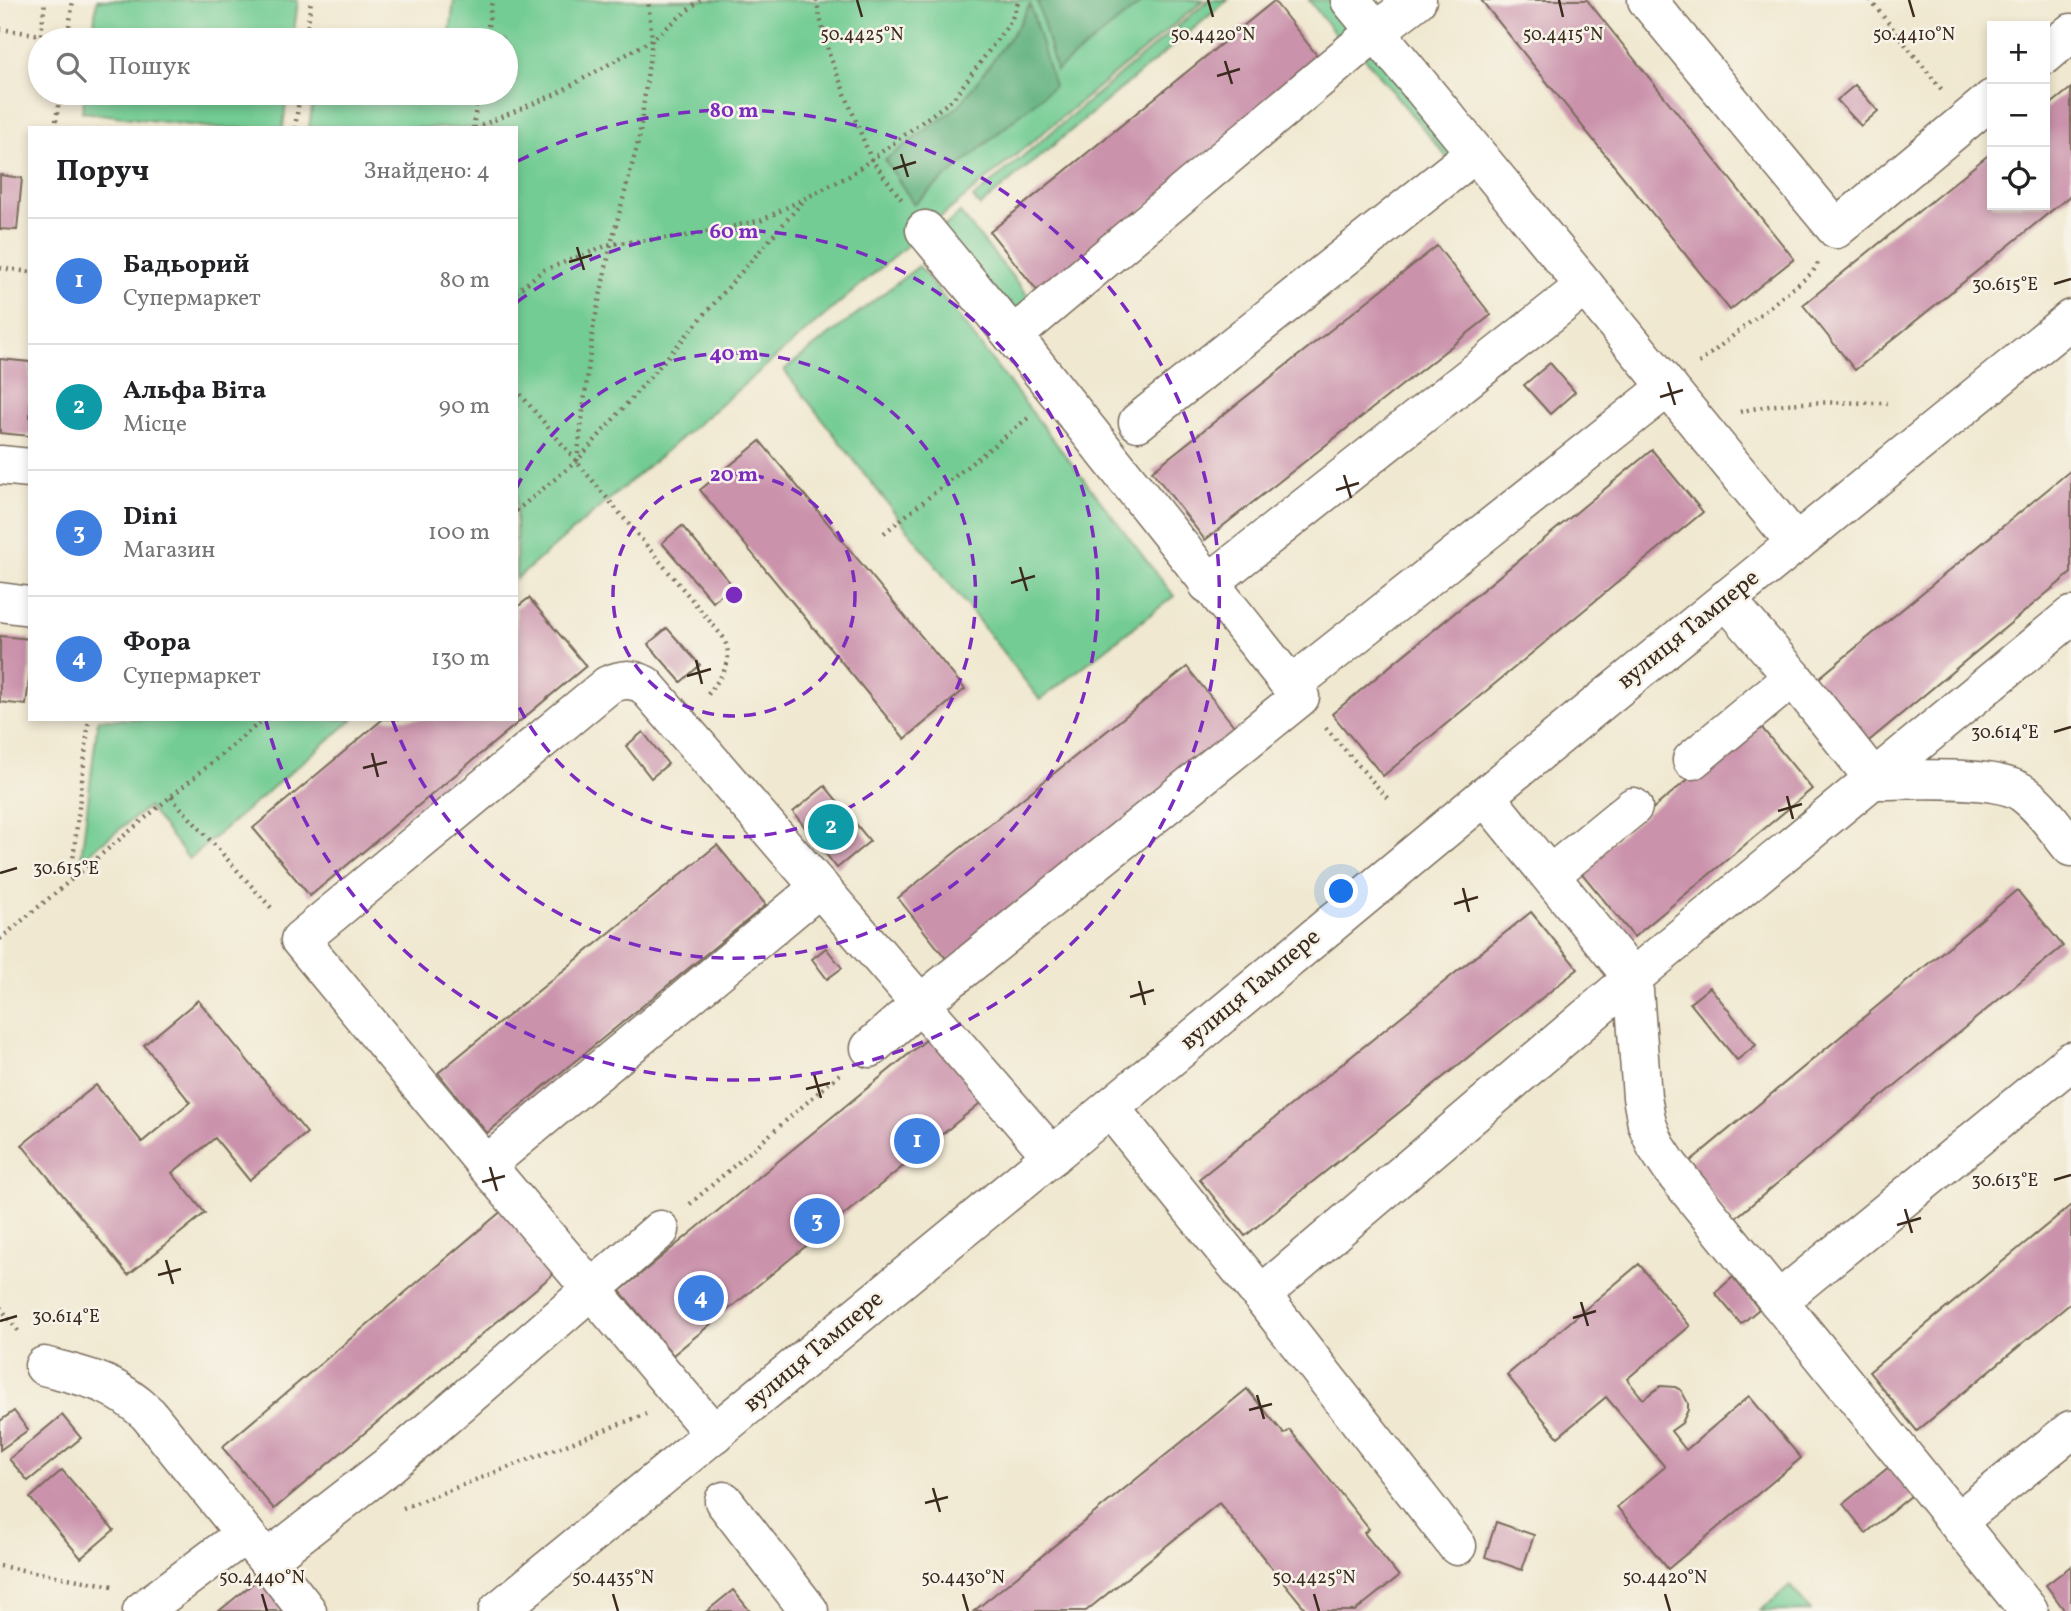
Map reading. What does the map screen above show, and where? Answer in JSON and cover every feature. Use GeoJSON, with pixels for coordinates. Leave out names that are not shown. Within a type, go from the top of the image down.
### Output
{"type":"FeatureCollection","features":[{"type":"Feature","properties":{"kind":"street"},"geometry":{"type":"LineString","coordinates":[[1350,0],[1796,543]]}},
{"type":"Feature","properties":{"kind":"street"},"geometry":{"type":"LineString","coordinates":[[1013,336],[1417,0]]}},
{"type":"Feature","properties":{"kind":"street"},"geometry":{"type":"LineString","coordinates":[[1647,0],[1836,229],[1980,110]]}},
{"type":"Feature","properties":{"kind":"street"},"geometry":{"type":"LineString","coordinates":[[2050,51],[2071,33]]}},
{"type":"Feature","properties":{"kind":"street"},"geometry":{"type":"LineString","coordinates":[[1138,422],[1475,153]]}},
{"type":"Feature","properties":{"kind":"street"},"geometry":{"type":"LineString","coordinates":[[925,230],[1296,691]]}},
{"type":"Feature","properties":{"kind":"street"},"geometry":{"type":"LineString","coordinates":[[1208,584],[1585,286]]}},
{"type":"Feature","properties":{"kind":"street","name":"вулиця Тампере"},"geometry":{"type":"LineString","coordinates":[[498,1611],[1485,796],[2071,319]]}},
{"type":"Feature","properties":{"kind":"street"},"geometry":{"type":"LineString","coordinates":[[870,1048],[1296,691],[1668,387]]}},
{"type":"Feature","properties":{"kind":"street"},"geometry":{"type":"LineString","coordinates":[[0,465],[28,468]]}},
{"type":"Feature","properties":{"kind":"street"},"geometry":{"type":"LineString","coordinates":[[1726,599],[1793,677],[1875,780]]}},
{"type":"Feature","properties":{"kind":"street"},"geometry":{"type":"LineString","coordinates":[[0,602],[28,606]]}},
{"type":"Feature","properties":{"kind":"street"},"geometry":{"type":"LineString","coordinates":[[1261,1295],[1633,978],[2071,617]]}},
{"type":"Feature","properties":{"kind":"street"},"geometry":{"type":"LineString","coordinates":[[1692,760],[1793,677]]}},
{"type":"Feature","properties":{"kind":"street"},"geometry":{"type":"LineString","coordinates":[[714,1434],[300,940],[608,685],[633,679],[645,685],[1052,1156]]}},
{"type":"Feature","properties":{"kind":"street"},"geometry":{"type":"LineString","coordinates":[[1875,780],[1988,782],[2007,785],[2023,793],[2039,808],[2071,847]]}},
{"type":"Feature","properties":{"kind":"street"},"geometry":{"type":"LineString","coordinates":[[1485,796],[1633,978],[1642,1097],[1647,1124],[1656,1146],[1670,1167],[2029,1611]]}},
{"type":"Feature","properties":{"kind":"street"},"geometry":{"type":"LineString","coordinates":[[1550,875],[1633,807]]}},
{"type":"Feature","properties":{"kind":"street"},"geometry":{"type":"LineString","coordinates":[[486,1165],[820,887]]}},
{"type":"Feature","properties":{"kind":"street"},"geometry":{"type":"LineString","coordinates":[[1778,1301],[2071,1061]]}},
{"type":"Feature","properties":{"kind":"street"},"geometry":{"type":"LineString","coordinates":[[1110,1108],[1261,1295],[1457,1546]]}},
{"type":"Feature","properties":{"kind":"street"},"geometry":{"type":"LineString","coordinates":[[153,1603],[256,1547],[388,1466],[660,1230]]}},
{"type":"Feature","properties":{"kind":"street"},"geometry":{"type":"LineString","coordinates":[[44,1366],[118,1389],[148,1414],[307,1611]]}},
{"type":"Feature","properties":{"kind":"street"},"geometry":{"type":"LineString","coordinates":[[1958,1521],[2071,1430]]}},
{"type":"Feature","properties":{"kind":"street"},"geometry":{"type":"LineString","coordinates":[[724,1502],[809,1611]]}},
{"type":"Feature","properties":{"kind":"path"},"geometry":{"type":"LineString","coordinates":[[42,28],[45,0]]}},
{"type":"Feature","properties":{"kind":"path"},"geometry":{"type":"LineString","coordinates":[[69,28],[73,0]]}},
{"type":"Feature","properties":{"kind":"path"},"geometry":{"type":"LineString","coordinates":[[308,28],[311,0]]}},
{"type":"Feature","properties":{"kind":"path"},"geometry":{"type":"LineString","coordinates":[[488,28],[492,0]]}},
{"type":"Feature","properties":{"kind":"path"},"geometry":{"type":"LineString","coordinates":[[578,461],[593,330],[611,244],[639,139],[652,40],[648,0]]}},
{"type":"Feature","properties":{"kind":"path"},"geometry":{"type":"LineString","coordinates":[[479,126],[556,94],[652,40],[700,0]]}},
{"type":"Feature","properties":{"kind":"path"},"geometry":{"type":"LineString","coordinates":[[816,0],[829,54],[871,159],[925,230]]}},
{"type":"Feature","properties":{"kind":"path"},"geometry":{"type":"LineString","coordinates":[[518,290],[542,271],[611,244],[693,235],[762,220],[849,176],[953,99],[1011,21],[1019,0]]}},
{"type":"Feature","properties":{"kind":"path"},"geometry":{"type":"LineString","coordinates":[[1870,0],[1980,110]]}},
{"type":"Feature","properties":{"kind":"path"},"geometry":{"type":"LineString","coordinates":[[0,29],[28,32]]}},
{"type":"Feature","properties":{"kind":"path"},"geometry":{"type":"LineString","coordinates":[[55,126],[58,105]]}},
{"type":"Feature","properties":{"kind":"path"},"geometry":{"type":"LineString","coordinates":[[295,126],[298,105]]}},
{"type":"Feature","properties":{"kind":"path"},"geometry":{"type":"LineString","coordinates":[[474,126],[477,105]]}},
{"type":"Feature","properties":{"kind":"path"},"geometry":{"type":"LineString","coordinates":[[518,509],[578,461],[808,196]]}},
{"type":"Feature","properties":{"kind":"path"},"geometry":{"type":"LineString","coordinates":[[1668,387],[1812,273],[1836,229]]}},
{"type":"Feature","properties":{"kind":"path"},"geometry":{"type":"LineString","coordinates":[[0,268],[28,272]]}},
{"type":"Feature","properties":{"kind":"path"},"geometry":{"type":"LineString","coordinates":[[518,391],[723,637],[729,649],[723,673],[683,730]]}},
{"type":"Feature","properties":{"kind":"path"},"geometry":{"type":"LineString","coordinates":[[884,533],[1058,394]]}},
{"type":"Feature","properties":{"kind":"path"},"geometry":{"type":"LineString","coordinates":[[1699,425],[1755,408],[1809,402],[1887,403]]}},
{"type":"Feature","properties":{"kind":"path"},"geometry":{"type":"LineString","coordinates":[[1296,691],[1388,799]]}},
{"type":"Feature","properties":{"kind":"path"},"geometry":{"type":"LineString","coordinates":[[71,880],[89,721]]}},
{"type":"Feature","properties":{"kind":"path"},"geometry":{"type":"LineString","coordinates":[[0,939],[262,721]]}},
{"type":"Feature","properties":{"kind":"path"},"geometry":{"type":"LineString","coordinates":[[171,797],[300,940]]}},
{"type":"Feature","properties":{"kind":"path"},"geometry":{"type":"LineString","coordinates":[[660,1230],[870,1048]]}},
{"type":"Feature","properties":{"kind":"path"},"geometry":{"type":"LineString","coordinates":[[397,1510],[657,1410]]}},
{"type":"Feature","properties":{"kind":"path"},"geometry":{"type":"LineString","coordinates":[[0,1566],[153,1603]]}},
{"type":"Feature","properties":{"kind":"green space"},"geometry":{"type":"Polygon","coordinates":[[[97,0],[298,0],[294,28],[94,28],[97,0]]]}},
{"type":"Feature","properties":{"kind":"green space"},"geometry":{"type":"Polygon","coordinates":[[[454,0],[1204,0],[925,230],[518,577],[518,126],[309,126],[312,105],[518,105],[518,28],[450,28],[454,0]]]}},
{"type":"Feature","properties":{"kind":"green space"},"geometry":{"type":"Polygon","coordinates":[[[1037,0],[1145,0],[1056,71],[1037,0]]]}},
{"type":"Feature","properties":{"kind":"green space"},"geometry":{"type":"Polygon","coordinates":[[[1209,0],[1228,0],[980,206],[973,198],[1209,0]]]}},
{"type":"Feature","properties":{"kind":"green space"},"geometry":{"type":"Polygon","coordinates":[[[1309,0],[1339,0],[1359,27],[1345,47],[1309,0]]]}},
{"type":"Feature","properties":{"kind":"green space"},"geometry":{"type":"Polygon","coordinates":[[[1030,4],[1054,86],[914,204],[885,160],[959,106],[1018,26],[1030,4]]]}},
{"type":"Feature","properties":{"kind":"green space"},"geometry":{"type":"Polygon","coordinates":[[[1374,39],[1464,147],[1449,160],[1360,52],[1374,39]]]}},
{"type":"Feature","properties":{"kind":"green space"},"geometry":{"type":"Polygon","coordinates":[[[83,105],[286,105],[283,126],[198,126],[82,112],[83,105]]]}},
{"type":"Feature","properties":{"kind":"green space"},"geometry":{"type":"Polygon","coordinates":[[[960,213],[1035,304],[1013,322],[938,232],[960,213]]]}},
{"type":"Feature","properties":{"kind":"green space"},"geometry":{"type":"Polygon","coordinates":[[[919,266],[1174,596],[1040,700],[784,370],[919,266]]]}},
{"type":"Feature","properties":{"kind":"green space"},"geometry":{"type":"Polygon","coordinates":[[[98,721],[351,721],[189,859],[148,807],[81,859],[98,721]]]}},
{"type":"Feature","properties":{"kind":"green space"},"geometry":{"type":"Polygon","coordinates":[[[1790,1586],[1811,1611],[1760,1611],[1790,1586]]]}},
{"type":"Feature","properties":{"kind":"building"},"geometry":{"type":"Polygon","coordinates":[[[1481,0],[1587,0],[1794,259],[1730,310],[1481,0]]]}},
{"type":"Feature","properties":{"kind":"building"},"geometry":{"type":"Polygon","coordinates":[[[1274,1],[1323,63],[1040,294],[990,232],[1274,1]]]}},
{"type":"Feature","properties":{"kind":"building"},"geometry":{"type":"Polygon","coordinates":[[[1855,85],[1878,111],[1861,126],[1837,100],[1855,85]]]}},
{"type":"Feature","properties":{"kind":"building"},"geometry":{"type":"Polygon","coordinates":[[[2071,88],[2071,195],[1855,370],[1803,305],[1987,156],[1987,210],[2050,210],[2050,105],[2071,88]]]}},
{"type":"Feature","properties":{"kind":"building"},"geometry":{"type":"Polygon","coordinates":[[[0,175],[22,178],[17,230],[0,229],[0,175]]]}},
{"type":"Feature","properties":{"kind":"building"},"geometry":{"type":"Polygon","coordinates":[[[1437,246],[1491,315],[1205,540],[1152,471],[1437,246]]]}},
{"type":"Feature","properties":{"kind":"building"},"geometry":{"type":"Polygon","coordinates":[[[0,359],[28,362],[28,436],[0,433],[0,359]]]}},
{"type":"Feature","properties":{"kind":"building"},"geometry":{"type":"Polygon","coordinates":[[[1550,363],[1575,392],[1550,414],[1524,385],[1550,363]]]}},
{"type":"Feature","properties":{"kind":"building"},"geometry":{"type":"Polygon","coordinates":[[[760,441],[965,689],[905,739],[700,490],[760,441]]]}},
{"type":"Feature","properties":{"kind":"building"},"geometry":{"type":"Polygon","coordinates":[[[1652,450],[1703,512],[1383,776],[1332,714],[1652,450]]]}},
{"type":"Feature","properties":{"kind":"building"},"geometry":{"type":"Polygon","coordinates":[[[2071,470],[2071,573],[1864,745],[1813,683],[2071,470]]]}},
{"type":"Feature","properties":{"kind":"building"},"geometry":{"type":"Polygon","coordinates":[[[682,526],[732,585],[713,602],[662,543],[682,526]]]}},
{"type":"Feature","properties":{"kind":"building"},"geometry":{"type":"Polygon","coordinates":[[[529,598],[586,666],[310,896],[253,828],[381,721],[518,721],[518,606],[529,598]]]}},
{"type":"Feature","properties":{"kind":"building"},"geometry":{"type":"Polygon","coordinates":[[[667,628],[700,665],[681,682],[648,644],[667,628]]]}},
{"type":"Feature","properties":{"kind":"building"},"geometry":{"type":"Polygon","coordinates":[[[0,636],[28,639],[26,705],[0,702],[0,636]]]}},
{"type":"Feature","properties":{"kind":"building"},"geometry":{"type":"Polygon","coordinates":[[[1187,667],[1238,731],[948,961],[898,898],[1187,667]]]}},
{"type":"Feature","properties":{"kind":"building"},"geometry":{"type":"Polygon","coordinates":[[[1757,722],[1812,789],[1634,937],[1579,870],[1757,722]]]}},
{"type":"Feature","properties":{"kind":"building"},"geometry":{"type":"Polygon","coordinates":[[[643,732],[668,764],[651,778],[626,746],[643,732]]]}},
{"type":"Feature","properties":{"kind":"building"},"geometry":{"type":"Polygon","coordinates":[[[825,786],[870,841],[837,868],[793,812],[825,786]]]}},
{"type":"Feature","properties":{"kind":"building"},"geometry":{"type":"Polygon","coordinates":[[[717,845],[766,905],[487,1133],[438,1073],[717,845]]]}},
{"type":"Feature","properties":{"kind":"building"},"geometry":{"type":"Polygon","coordinates":[[[2017,890],[2063,946],[1733,1220],[1687,1164],[2017,890]]]}},
{"type":"Feature","properties":{"kind":"building"},"geometry":{"type":"Polygon","coordinates":[[[1531,912],[1578,969],[1245,1236],[1199,1179],[1531,912]]]}},
{"type":"Feature","properties":{"kind":"building"},"geometry":{"type":"Polygon","coordinates":[[[826,948],[842,968],[827,979],[812,959],[826,948]]]}},
{"type":"Feature","properties":{"kind":"building"},"geometry":{"type":"Polygon","coordinates":[[[1710,987],[1756,1045],[1737,1060],[1690,1003],[1710,987]]]}},
{"type":"Feature","properties":{"kind":"building"},"geometry":{"type":"Polygon","coordinates":[[[198,1000],[307,1133],[249,1180],[215,1138],[172,1173],[205,1213],[128,1275],[22,1145],[96,1085],[142,1142],[190,1102],[144,1045],[198,1000]]]}},
{"type":"Feature","properties":{"kind":"building"},"geometry":{"type":"Polygon","coordinates":[[[932,1035],[985,1099],[673,1355],[620,1291],[932,1035]]]}},
{"type":"Feature","properties":{"kind":"building"},"geometry":{"type":"Polygon","coordinates":[[[2071,1205],[2071,1303],[1917,1431],[1869,1372],[2071,1205]]]}},
{"type":"Feature","properties":{"kind":"building"},"geometry":{"type":"Polygon","coordinates":[[[503,1210],[556,1272],[274,1509],[222,1447],[503,1210]]]}},
{"type":"Feature","properties":{"kind":"building"},"geometry":{"type":"Polygon","coordinates":[[[1639,1264],[1690,1326],[1627,1379],[1643,1399],[1661,1386],[1681,1390],[1688,1403],[1688,1410],[1682,1423],[1671,1431],[1686,1450],[1749,1396],[1801,1458],[1668,1569],[1617,1507],[1665,1467],[1606,1397],[1558,1437],[1507,1375],[1639,1264]]]}},
{"type":"Feature","properties":{"kind":"building"},"geometry":{"type":"Polygon","coordinates":[[[1733,1277],[1759,1309],[1741,1324],[1715,1293],[1733,1277]]]}},
{"type":"Feature","properties":{"kind":"building"},"geometry":{"type":"Polygon","coordinates":[[[1247,1389],[1284,1434],[1290,1430],[1369,1529],[1364,1533],[1399,1576],[1355,1611],[1307,1611],[1219,1503],[1086,1611],[974,1611],[1247,1389]]]}},
{"type":"Feature","properties":{"kind":"building"},"geometry":{"type":"Polygon","coordinates":[[[14,1411],[28,1430],[0,1450],[0,1421],[14,1411]]]}},
{"type":"Feature","properties":{"kind":"building"},"geometry":{"type":"Polygon","coordinates":[[[62,1415],[81,1438],[28,1481],[9,1459],[62,1415]]]}},
{"type":"Feature","properties":{"kind":"building"},"geometry":{"type":"Polygon","coordinates":[[[1889,1467],[1912,1495],[1866,1533],[1843,1504],[1889,1467]]]}},
{"type":"Feature","properties":{"kind":"building"},"geometry":{"type":"Polygon","coordinates":[[[62,1470],[114,1530],[81,1558],[30,1498],[62,1470]]]}},
{"type":"Feature","properties":{"kind":"building"},"geometry":{"type":"Polygon","coordinates":[[[1496,1522],[1534,1535],[1522,1570],[1485,1557],[1496,1522]]]}},
{"type":"Feature","properties":{"kind":"building"},"geometry":{"type":"Polygon","coordinates":[[[2071,1566],[2071,1611],[2065,1611],[2046,1585],[2071,1566]]]}},
{"type":"Feature","properties":{"kind":"building"},"geometry":{"type":"Polygon","coordinates":[[[262,1576],[290,1611],[219,1611],[262,1576]]]}},
{"type":"Feature","properties":{"kind":"building"},"geometry":{"type":"Polygon","coordinates":[[[733,1590],[750,1611],[707,1611],[733,1590]]]}},
{"type":"Feature","properties":{"kind":"place","name":"Альфа Віта"},"geometry":{"type":"Point","coordinates":[831,827]}},
{"type":"Feature","properties":{"kind":"place","name":"Бадьорий"},"geometry":{"type":"Point","coordinates":[917,1141]}},
{"type":"Feature","properties":{"kind":"place","name":"Dini"},"geometry":{"type":"Point","coordinates":[817,1221]}},
{"type":"Feature","properties":{"kind":"place","name":"Фора"},"geometry":{"type":"Point","coordinates":[701,1298]}}]}
